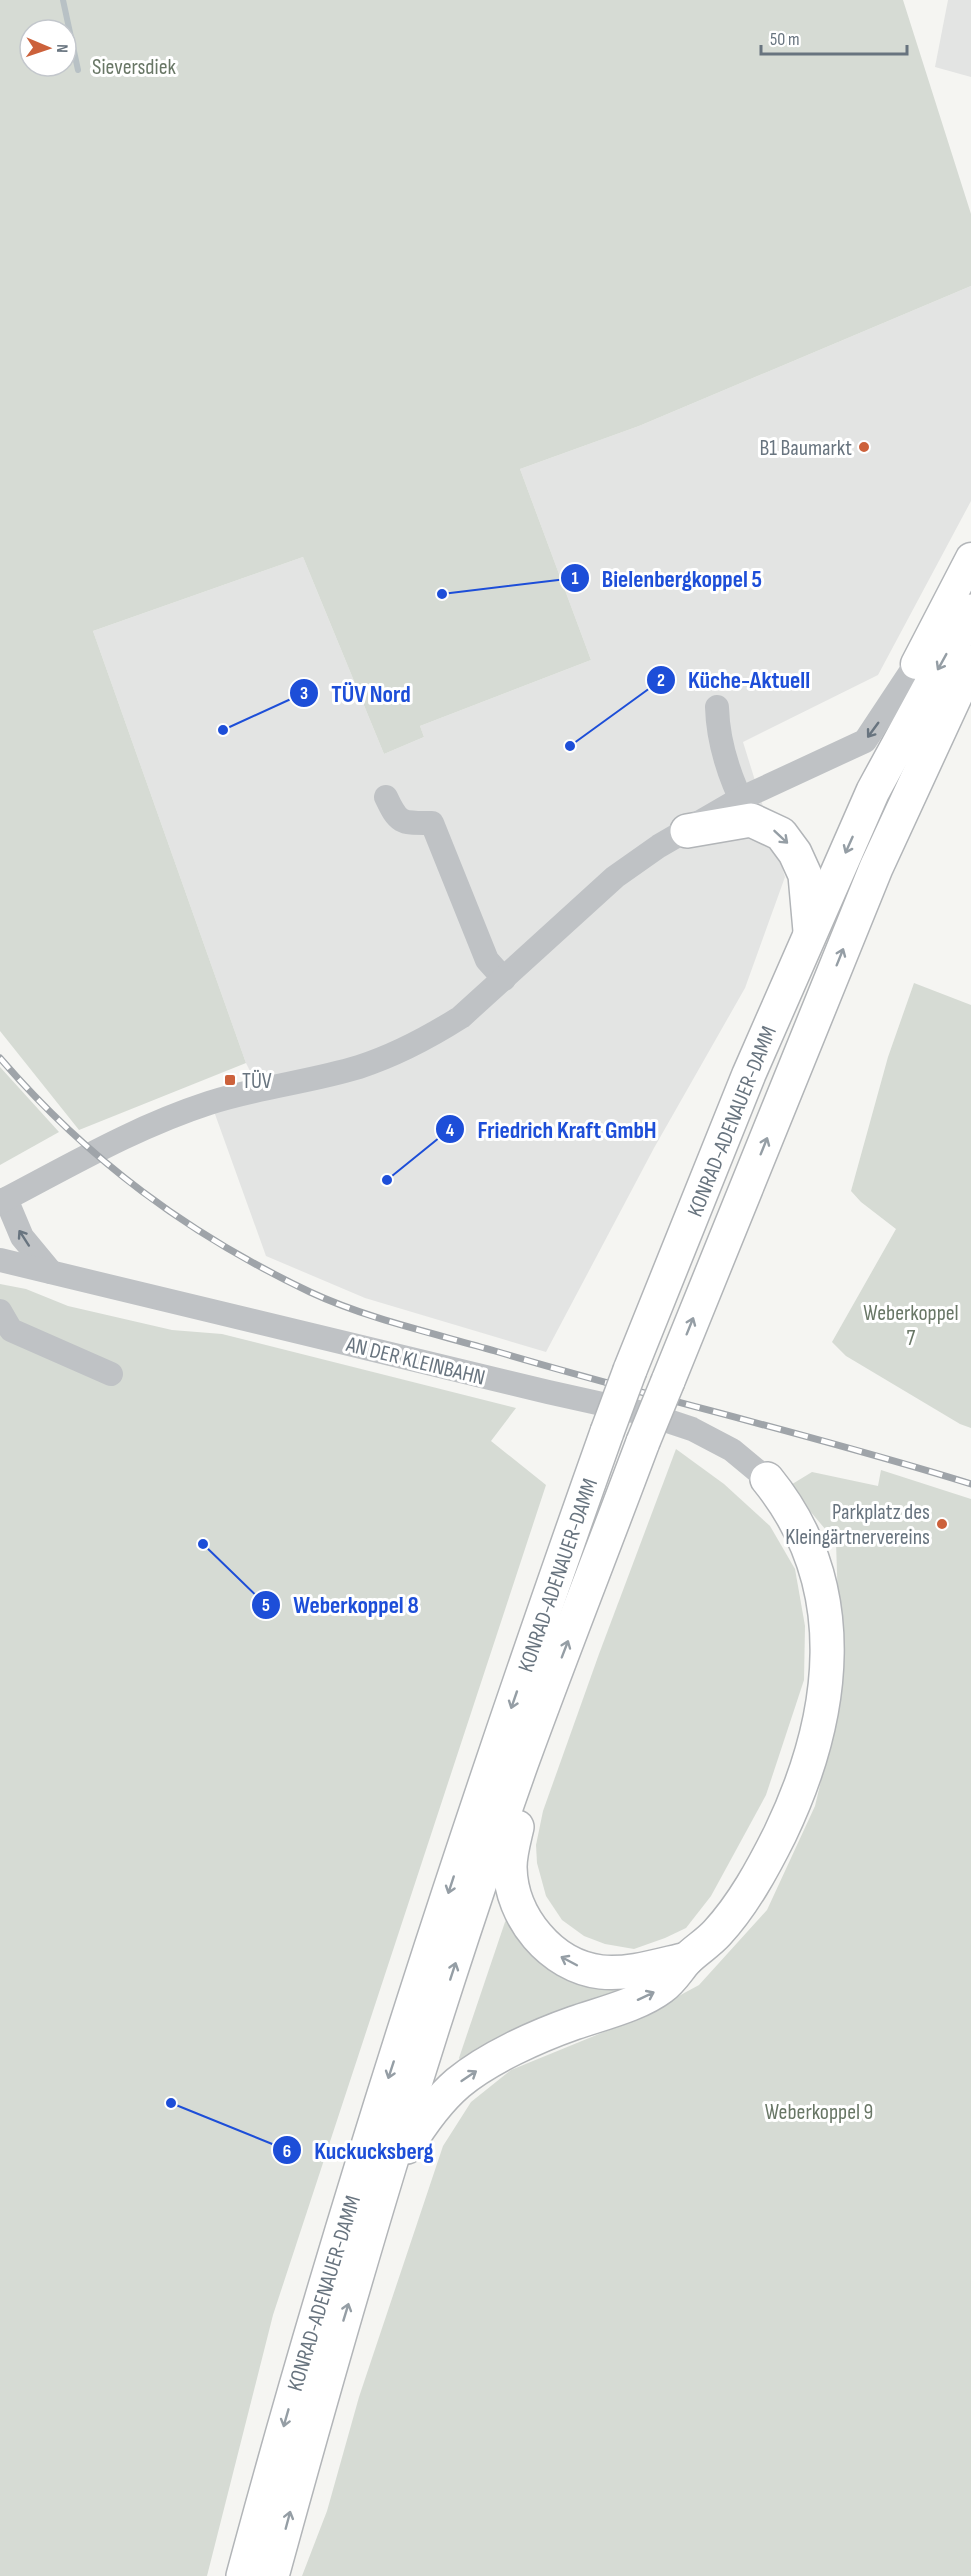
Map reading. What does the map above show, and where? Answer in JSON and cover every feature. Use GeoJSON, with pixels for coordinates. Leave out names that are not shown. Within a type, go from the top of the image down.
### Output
{"type":"FeatureCollection","features":[{"type":"Feature","properties":{"kind":"highway","name":"KONRAD-ADENAUER-DAMM"},"geometry":{"type":"LineString","coordinates":[[243,2576],[307,2343],[396,2053],[493,1760],[607,1432],[749,1074],[810,933],[873,791],[971,611]]}},
{"type":"Feature","properties":{"kind":"highway","name":"KONRAD-ADENAUER-DAMM"},"geometry":{"type":"LineString","coordinates":[[272,2576],[329,2368],[434,2026],[522,1762],[643,1442],[876,868],[971,662]]}},
{"type":"Feature","properties":{"kind":"highway"},"geometry":{"type":"LineString","coordinates":[[873,791],[916,664]]}},
{"type":"Feature","properties":{"kind":"highway"},"geometry":{"type":"LineString","coordinates":[[876,868],[914,816],[971,699]]}},
{"type":"Feature","properties":{"kind":"highway"},"geometry":{"type":"LineString","coordinates":[[687,831],[746,809],[781,834],[795,853],[804,875],[810,933]]}},
{"type":"Feature","properties":{"kind":"highway"},"geometry":{"type":"LineString","coordinates":[[384,2189],[426,2118],[457,2084],[490,2061],[566,2026],[649,1995],[663,1986],[687,1959],[717,1933],[769,1857],[801,1786],[822,1713],[827,1679],[827,1644],[825,1612],[819,1581],[803,1532],[767,1479]]}},
{"type":"Feature","properties":{"kind":"highway"},"geometry":{"type":"LineString","coordinates":[[522,1762],[520,1815],[510,1868],[516,1906],[538,1938],[562,1958],[601,1972],[621,1972],[687,1959]]}},
{"type":"Feature","properties":{"kind":"main road"},"geometry":{"type":"LineString","coordinates":[[916,664],[971,558]]}},
{"type":"Feature","properties":{"kind":"street"},"geometry":{"type":"LineString","coordinates":[[717,706],[718,733],[733,783],[746,809],[865,741],[916,664]]}},
{"type":"Feature","properties":{"kind":"street"},"geometry":{"type":"LineString","coordinates":[[386,796],[395,816],[406,823],[432,823],[487,960],[504,979]]}},
{"type":"Feature","properties":{"kind":"street"},"geometry":{"type":"LineString","coordinates":[[51,1272],[22,1237],[3,1200],[132,1133],[177,1114],[230,1097],[357,1067],[405,1050],[461,1017],[615,877],[659,846],[687,831]]}},
{"type":"Feature","properties":{"kind":"street","name":"AN DER KLEINBAHN"},"geometry":{"type":"LineString","coordinates":[[1,1257],[51,1272],[647,1414],[692,1429],[732,1450],[767,1479]]}},
{"type":"Feature","properties":{"kind":"street"},"geometry":{"type":"LineString","coordinates":[[0,1311],[11,1330],[111,1374]]}},
{"type":"Feature","properties":{"kind":"shaded area"},"geometry":{"type":"Polygon","coordinates":[[[948,0],[971,0],[971,77],[935,67],[948,0]]]}},
{"type":"Feature","properties":{"kind":"shaded area"},"geometry":{"type":"Polygon","coordinates":[[[971,286],[971,501],[878,675],[743,742],[785,877],[745,988],[654,1148],[546,1352],[365,1298],[266,1256],[211,1103],[259,1089],[246,1063],[93,631],[303,557],[384,754],[424,737],[420,726],[591,660],[520,469],[639,426],[971,286]]]}},
{"type":"Feature","properties":{"kind":"green space","name":"Sieversdiek"},"geometry":{"type":"Polygon","coordinates":[[[0,0],[903,0],[971,214],[971,286],[639,426],[520,469],[591,660],[420,726],[424,737],[384,754],[303,557],[93,631],[246,1063],[79,1130],[0,1031],[0,0]]]}},
{"type":"Feature","properties":{"kind":"green space","name":"Weberkoppel 7"},"geometry":{"type":"Polygon","coordinates":[[[914,983],[971,1005],[971,1428],[960,1424],[846,1356],[832,1342],[896,1229],[861,1202],[851,1191],[888,1057],[914,983]]]}},
{"type":"Feature","properties":{"kind":"green space"},"geometry":{"type":"Polygon","coordinates":[[[0,1067],[59,1132],[0,1165],[0,1067]]]}},
{"type":"Feature","properties":{"kind":"green space"},"geometry":{"type":"Polygon","coordinates":[[[0,1284],[26,1289],[68,1306],[172,1330],[222,1334],[516,1408],[491,1441],[546,1485],[273,2315],[207,2576],[0,2576],[0,1284]]]}},
{"type":"Feature","properties":{"kind":"green space"},"geometry":{"type":"Polygon","coordinates":[[[676,1449],[724,1484],[770,1526],[795,1569],[805,1626],[804,1680],[766,1795],[711,1896],[686,1928],[634,1949],[605,1944],[584,1936],[562,1920],[546,1896],[537,1863],[536,1845],[543,1811],[676,1449]]]}},
{"type":"Feature","properties":{"kind":"green space","name":"Weberkoppel 9"},"geometry":{"type":"Polygon","coordinates":[[[881,1470],[971,1499],[971,2576],[302,2576],[327,2511],[359,2397],[443,2146],[471,2102],[511,2070],[638,2018],[699,1985],[767,1910],[815,1806],[841,1697],[836,1542],[789,1486],[812,1472],[878,1486],[881,1470]]]}},
{"type":"Feature","properties":{"kind":"green space"},"geometry":{"type":"Polygon","coordinates":[[[509,1917],[626,1988],[461,2062],[459,2058],[505,1922],[509,1917]]]}},
{"type":"Feature","properties":{"kind":"waterway"},"geometry":{"type":"LineString","coordinates":[[63,0],[67,18]]}},
{"type":"Feature","properties":{"kind":"railway"},"geometry":{"type":"LineString","coordinates":[[0,1058],[68,1129],[142,1192],[222,1245],[332,1302],[401,1325],[853,1449],[971,1484]]}},
{"type":"Feature","properties":{"kind":"place","name":"B1 Baumarkt"},"geometry":{"type":"Point","coordinates":[864,447]}},
{"type":"Feature","properties":{"kind":"place","name":"Bielenbergkoppel 5"},"geometry":{"type":"Point","coordinates":[442,594]}},
{"type":"Feature","properties":{"kind":"place","name":"TÜV Nord"},"geometry":{"type":"Point","coordinates":[223,730]}},
{"type":"Feature","properties":{"kind":"place","name":"Küche-Aktuell"},"geometry":{"type":"Point","coordinates":[570,746]}},
{"type":"Feature","properties":{"kind":"place","name":"TÜV"},"geometry":{"type":"Point","coordinates":[230,1080]}},
{"type":"Feature","properties":{"kind":"place","name":"Friedrich Kraft GmbH"},"geometry":{"type":"Point","coordinates":[387,1180]}},
{"type":"Feature","properties":{"kind":"place","name":"Parkplatz des Kleingärtnervereins"},"geometry":{"type":"Point","coordinates":[942,1524]}},
{"type":"Feature","properties":{"kind":"place","name":"Weberkoppel 8"},"geometry":{"type":"Point","coordinates":[203,1544]}},
{"type":"Feature","properties":{"kind":"place","name":"Kuckucksberg"},"geometry":{"type":"Point","coordinates":[171,2103]}}]}
